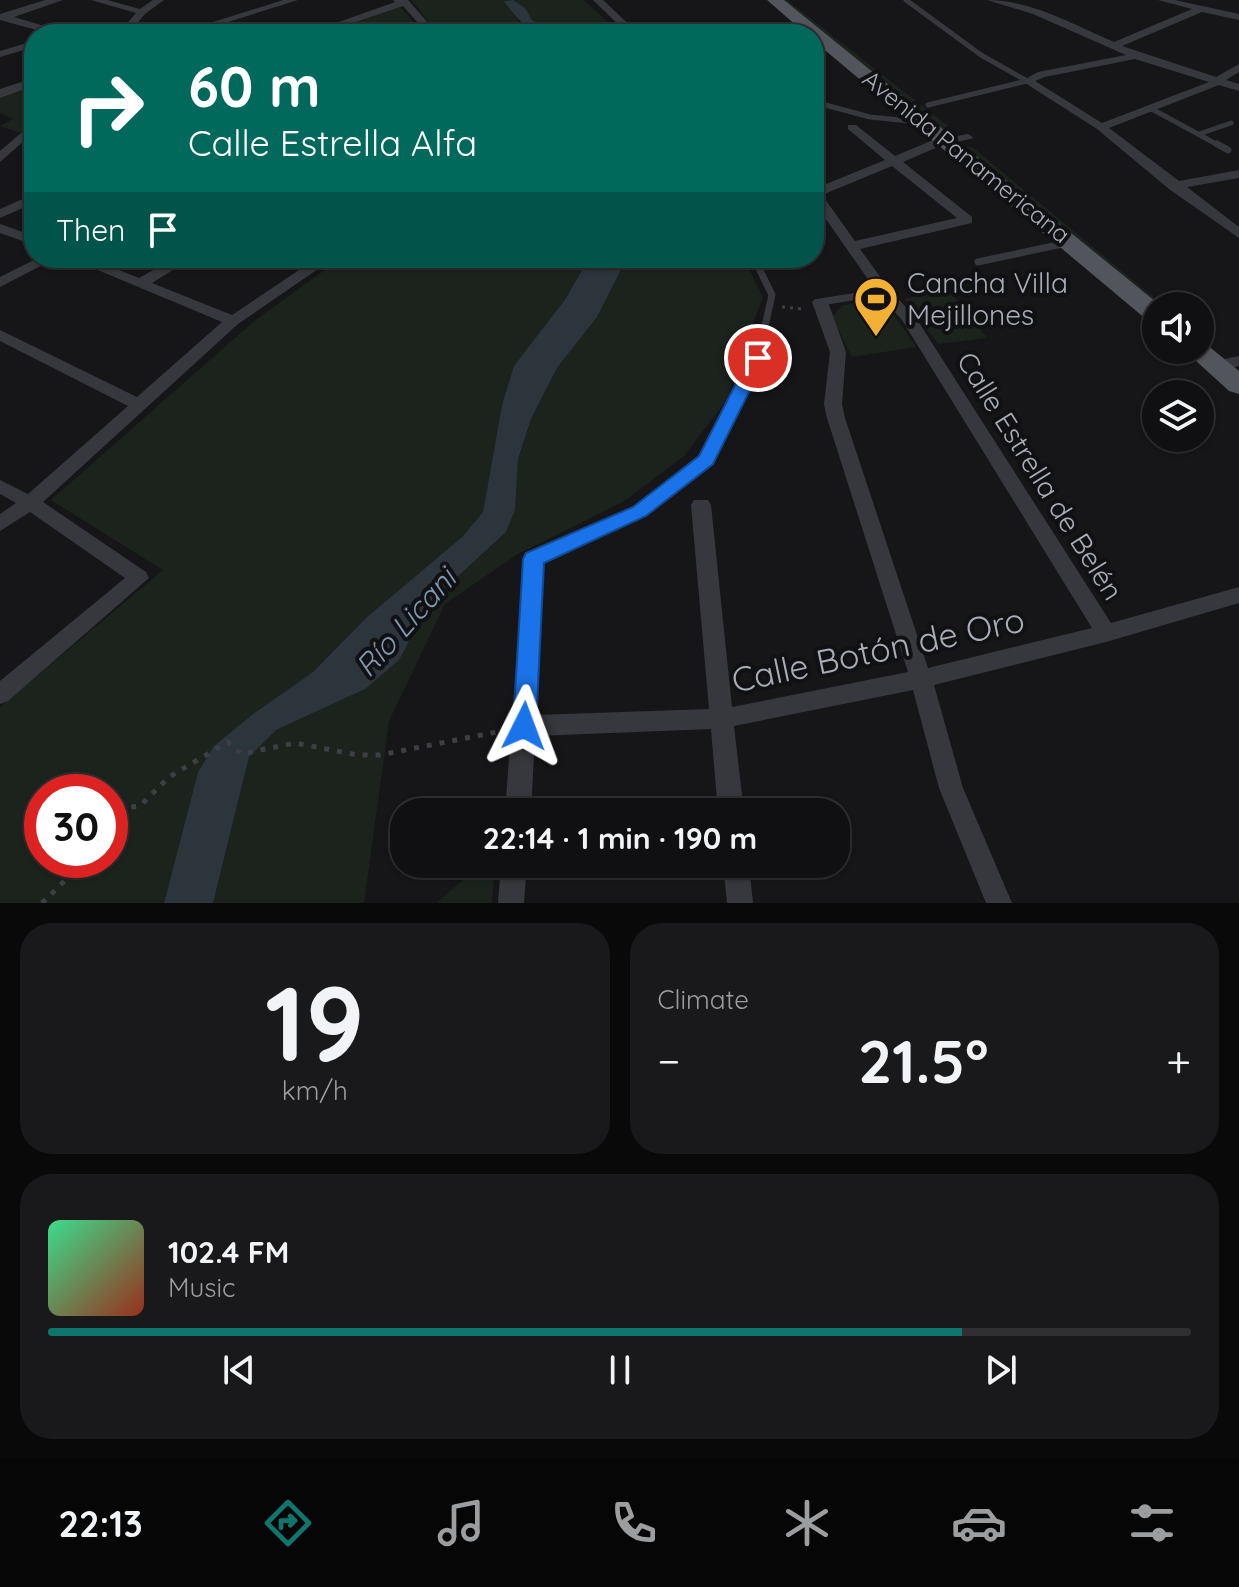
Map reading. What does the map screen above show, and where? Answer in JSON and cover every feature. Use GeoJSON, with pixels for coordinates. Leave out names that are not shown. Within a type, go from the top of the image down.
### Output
{"type":"FeatureCollection","features":[{"type":"Feature","properties":{"kind":"main road","name":"Avenida Panamericana"},"geometry":{"type":"LineString","coordinates":[[775,0],[807,24]]}},
{"type":"Feature","properties":{"kind":"main road","name":"Avenida Panamericana"},"geometry":{"type":"LineString","coordinates":[[793,0],[821,24]]}},
{"type":"Feature","properties":{"kind":"main road","name":"Avenida Panamericana"},"geometry":{"type":"LineString","coordinates":[[824,26],[958,139],[1156,292]]}},
{"type":"Feature","properties":{"kind":"main road","name":"Avenida Panamericana"},"geometry":{"type":"LineString","coordinates":[[824,37],[926,113]]}},
{"type":"Feature","properties":{"kind":"main road","name":"Avenida Panamericana"},"geometry":{"type":"LineString","coordinates":[[958,139],[1142,303]]}},
{"type":"Feature","properties":{"kind":"main road"},"geometry":{"type":"LineString","coordinates":[[1223,359],[1239,385]]}},
{"type":"Feature","properties":{"kind":"street"},"geometry":{"type":"LineString","coordinates":[[0,17],[57,0]]}},
{"type":"Feature","properties":{"kind":"street"},"geometry":{"type":"LineString","coordinates":[[96,0],[144,10],[177,0]]}},
{"type":"Feature","properties":{"kind":"street"},"geometry":{"type":"LineString","coordinates":[[132,24],[144,10],[159,0]]}},
{"type":"Feature","properties":{"kind":"street"},"geometry":{"type":"LineString","coordinates":[[213,24],[293,0]]}},
{"type":"Feature","properties":{"kind":"street"},"geometry":{"type":"LineString","coordinates":[[598,0],[623,24]]}},
{"type":"Feature","properties":{"kind":"street"},"geometry":{"type":"LineString","coordinates":[[992,0],[1036,12],[1136,56],[1239,88]]}},
{"type":"Feature","properties":{"kind":"street"},"geometry":{"type":"LineString","coordinates":[[1163,0],[1239,17]]}},
{"type":"Feature","properties":{"kind":"street"},"geometry":{"type":"LineString","coordinates":[[341,24],[402,1],[424,24]]}},
{"type":"Feature","properties":{"kind":"street"},"geometry":{"type":"LineString","coordinates":[[1220,13],[1239,5]]}},
{"type":"Feature","properties":{"kind":"street"},"geometry":{"type":"LineString","coordinates":[[1114,46],[1200,9]]}},
{"type":"Feature","properties":{"kind":"street"},"geometry":{"type":"LineString","coordinates":[[0,17],[27,24]]}},
{"type":"Feature","properties":{"kind":"street"},"geometry":{"type":"LineString","coordinates":[[0,54],[24,47]]}},
{"type":"Feature","properties":{"kind":"street"},"geometry":{"type":"LineString","coordinates":[[1027,81],[1042,74],[1136,56]]}},
{"type":"Feature","properties":{"kind":"street"},"geometry":{"type":"LineString","coordinates":[[1101,127],[1200,90],[1239,67]]}},
{"type":"Feature","properties":{"kind":"street"},"geometry":{"type":"LineString","coordinates":[[1027,81],[1101,127],[1239,234]]}},
{"type":"Feature","properties":{"kind":"street"},"geometry":{"type":"LineString","coordinates":[[0,94],[24,86]]}},
{"type":"Feature","properties":{"kind":"street"},"geometry":{"type":"LineString","coordinates":[[852,127],[967,220],[853,246]]}},
{"type":"Feature","properties":{"kind":"street"},"geometry":{"type":"LineString","coordinates":[[0,144],[24,137]]}},
{"type":"Feature","properties":{"kind":"street"},"geometry":{"type":"LineString","coordinates":[[0,158],[24,137]]}},
{"type":"Feature","properties":{"kind":"street"},"geometry":{"type":"LineString","coordinates":[[824,190],[958,139]]}},
{"type":"Feature","properties":{"kind":"street"},"geometry":{"type":"LineString","coordinates":[[1174,186],[1239,174]]}},
{"type":"Feature","properties":{"kind":"street"},"geometry":{"type":"LineString","coordinates":[[0,214],[24,203]]}},
{"type":"Feature","properties":{"kind":"street","name":"Calle Estrella de Belén"},"geometry":{"type":"LineString","coordinates":[[824,207],[884,292],[908,318],[1106,633]]}},
{"type":"Feature","properties":{"kind":"street"},"geometry":{"type":"LineString","coordinates":[[0,228],[24,237]]}},
{"type":"Feature","properties":{"kind":"street"},"geometry":{"type":"LineString","coordinates":[[0,283],[29,268]]}},
{"type":"Feature","properties":{"kind":"street"},"geometry":{"type":"LineString","coordinates":[[101,268],[233,321]]}},
{"type":"Feature","properties":{"kind":"street"},"geometry":{"type":"LineString","coordinates":[[140,284],[168,268]]}},
{"type":"Feature","properties":{"kind":"street"},"geometry":{"type":"LineString","coordinates":[[0,524],[30,503],[233,321],[312,268]]}},
{"type":"Feature","properties":{"kind":"street"},"geometry":{"type":"LineString","coordinates":[[822,306],[838,352],[833,404],[836,418],[921,679],[951,788],[999,903]]}},
{"type":"Feature","properties":{"kind":"street"},"geometry":{"type":"LineString","coordinates":[[0,335],[139,405]]}},
{"type":"Feature","properties":{"kind":"street"},"geometry":{"type":"LineString","coordinates":[[0,486],[139,578],[0,694]]}},
{"type":"Feature","properties":{"kind":"street"},"geometry":{"type":"LineString","coordinates":[[701,505],[729,798]]}},
{"type":"Feature","properties":{"kind":"street"},"geometry":{"type":"LineString","coordinates":[[519,798],[534,559]]}},
{"type":"Feature","properties":{"kind":"street","name":"Calle Botón de Oro"},"geometry":{"type":"LineString","coordinates":[[524,726],[721,719],[921,679],[1106,633],[1239,595]]}},
{"type":"Feature","properties":{"kind":"street"},"geometry":{"type":"LineString","coordinates":[[511,903],[513,878]]}},
{"type":"Feature","properties":{"kind":"street"},"geometry":{"type":"LineString","coordinates":[[737,878],[740,903]]}},
{"type":"Feature","properties":{"kind":"lane"},"geometry":{"type":"LineString","coordinates":[[906,0],[981,55],[1027,81]]}},
{"type":"Feature","properties":{"kind":"lane"},"geometry":{"type":"LineString","coordinates":[[824,105],[870,117],[926,113],[1027,81]]}},
{"type":"Feature","properties":{"kind":"lane"},"geometry":{"type":"LineString","coordinates":[[1150,108],[1228,150]]}},
{"type":"Feature","properties":{"kind":"lane"},"geometry":{"type":"LineString","coordinates":[[1199,134],[1231,123]]}},
{"type":"Feature","properties":{"kind":"lane"},"geometry":{"type":"LineString","coordinates":[[978,262],[1071,243]]}},
{"type":"Feature","properties":{"kind":"lane"},"geometry":{"type":"LineString","coordinates":[[534,559],[640,512],[706,460],[758,358],[772,295],[759,268]]}},
{"type":"Feature","properties":{"kind":"lane"},"geometry":{"type":"LineString","coordinates":[[822,306],[884,292]]}},
{"type":"Feature","properties":{"kind":"path"},"geometry":{"type":"LineString","coordinates":[[769,307],[822,306]]}},
{"type":"Feature","properties":{"kind":"path"},"geometry":{"type":"LineString","coordinates":[[128,806],[140,806],[151,790],[170,775],[228,742],[241,754],[291,743],[313,745],[344,754],[380,755],[524,726]]}},
{"type":"Feature","properties":{"kind":"path"},"geometry":{"type":"LineString","coordinates":[[42,903],[68,878]]}},
{"type":"Feature","properties":{"kind":"shaded area"},"geometry":{"type":"Polygon","coordinates":[[[412,0],[507,0],[518,21],[523,24],[430,24],[412,0]]]}},
{"type":"Feature","properties":{"kind":"shaded area"},"geometry":{"type":"Polygon","coordinates":[[[513,0],[584,0],[609,24],[540,24],[513,0]]]}},
{"type":"Feature","properties":{"kind":"shaded area"},"geometry":{"type":"Polygon","coordinates":[[[781,0],[787,0],[818,24],[811,24],[781,0]]]}},
{"type":"Feature","properties":{"kind":"shaded area"},"geometry":{"type":"Polygon","coordinates":[[[400,7],[415,24],[352,24],[350,23],[400,7]]]}},
{"type":"Feature","properties":{"kind":"shaded area"},"geometry":{"type":"Polygon","coordinates":[[[824,29],[958,134],[950,135],[824,34],[824,29]]]}},
{"type":"Feature","properties":{"kind":"shaded area"},"geometry":{"type":"Polygon","coordinates":[[[24,90],[24,129],[20,133],[0,126],[13,119],[0,113],[0,98],[24,90]]]}},
{"type":"Feature","properties":{"kind":"shaded area"},"geometry":{"type":"Polygon","coordinates":[[[971,146],[1147,292],[1142,294],[966,147],[971,146]]]}},
{"type":"Feature","properties":{"kind":"shaded area"},"geometry":{"type":"Polygon","coordinates":[[[327,268],[583,268],[502,405],[483,512],[462,537],[367,617],[313,672],[253,714],[198,772],[164,903],[0,903],[0,707],[163,570],[51,500],[253,322],[327,268]]]}},
{"type":"Feature","properties":{"kind":"shaded area"},"geometry":{"type":"Polygon","coordinates":[[[622,268],[749,268],[763,298],[740,354],[728,398],[684,456],[623,502],[516,555],[445,604],[389,721],[364,903],[213,903],[249,757],[276,730],[354,694],[411,639],[430,602],[506,532],[515,510],[518,459],[531,419],[557,368],[597,317],[622,268]]]}},
{"type":"Feature","properties":{"kind":"shaded area"},"geometry":{"type":"Polygon","coordinates":[[[947,288],[987,338],[938,344],[904,299],[947,288]]]}},
{"type":"Feature","properties":{"kind":"shaded area"},"geometry":{"type":"Polygon","coordinates":[[[884,301],[916,347],[852,357],[832,317],[843,305],[884,301]]]}},
{"type":"Feature","properties":{"kind":"shaded area"},"geometry":{"type":"Polygon","coordinates":[[[465,878],[494,878],[492,903],[437,903],[465,878]]]}},
{"type":"Feature","properties":{"kind":"water"},"geometry":{"type":"Polygon","coordinates":[[[513,0],[525,8],[532,20],[540,24],[526,24],[504,1],[513,0]]]}},
{"type":"Feature","properties":{"kind":"water","name":"Río Licani"},"geometry":{"type":"Polygon","coordinates":[[[583,268],[622,268],[597,317],[557,368],[531,419],[518,459],[515,510],[506,532],[430,602],[399,660],[365,689],[276,730],[249,757],[213,903],[164,903],[198,772],[214,746],[313,672],[367,617],[462,537],[483,512],[502,405],[514,366],[564,301],[583,268]]]}},
{"type":"Feature","properties":{"kind":"place","name":"Cancha Villa Mejillones"},"geometry":{"type":"Point","coordinates":[876,338]}},
{"type":"Feature","properties":{"kind":"route"},"geometry":{"type":"LineString","coordinates":[[524,726],[534,559],[640,512],[706,460],[758,358]]}}]}
